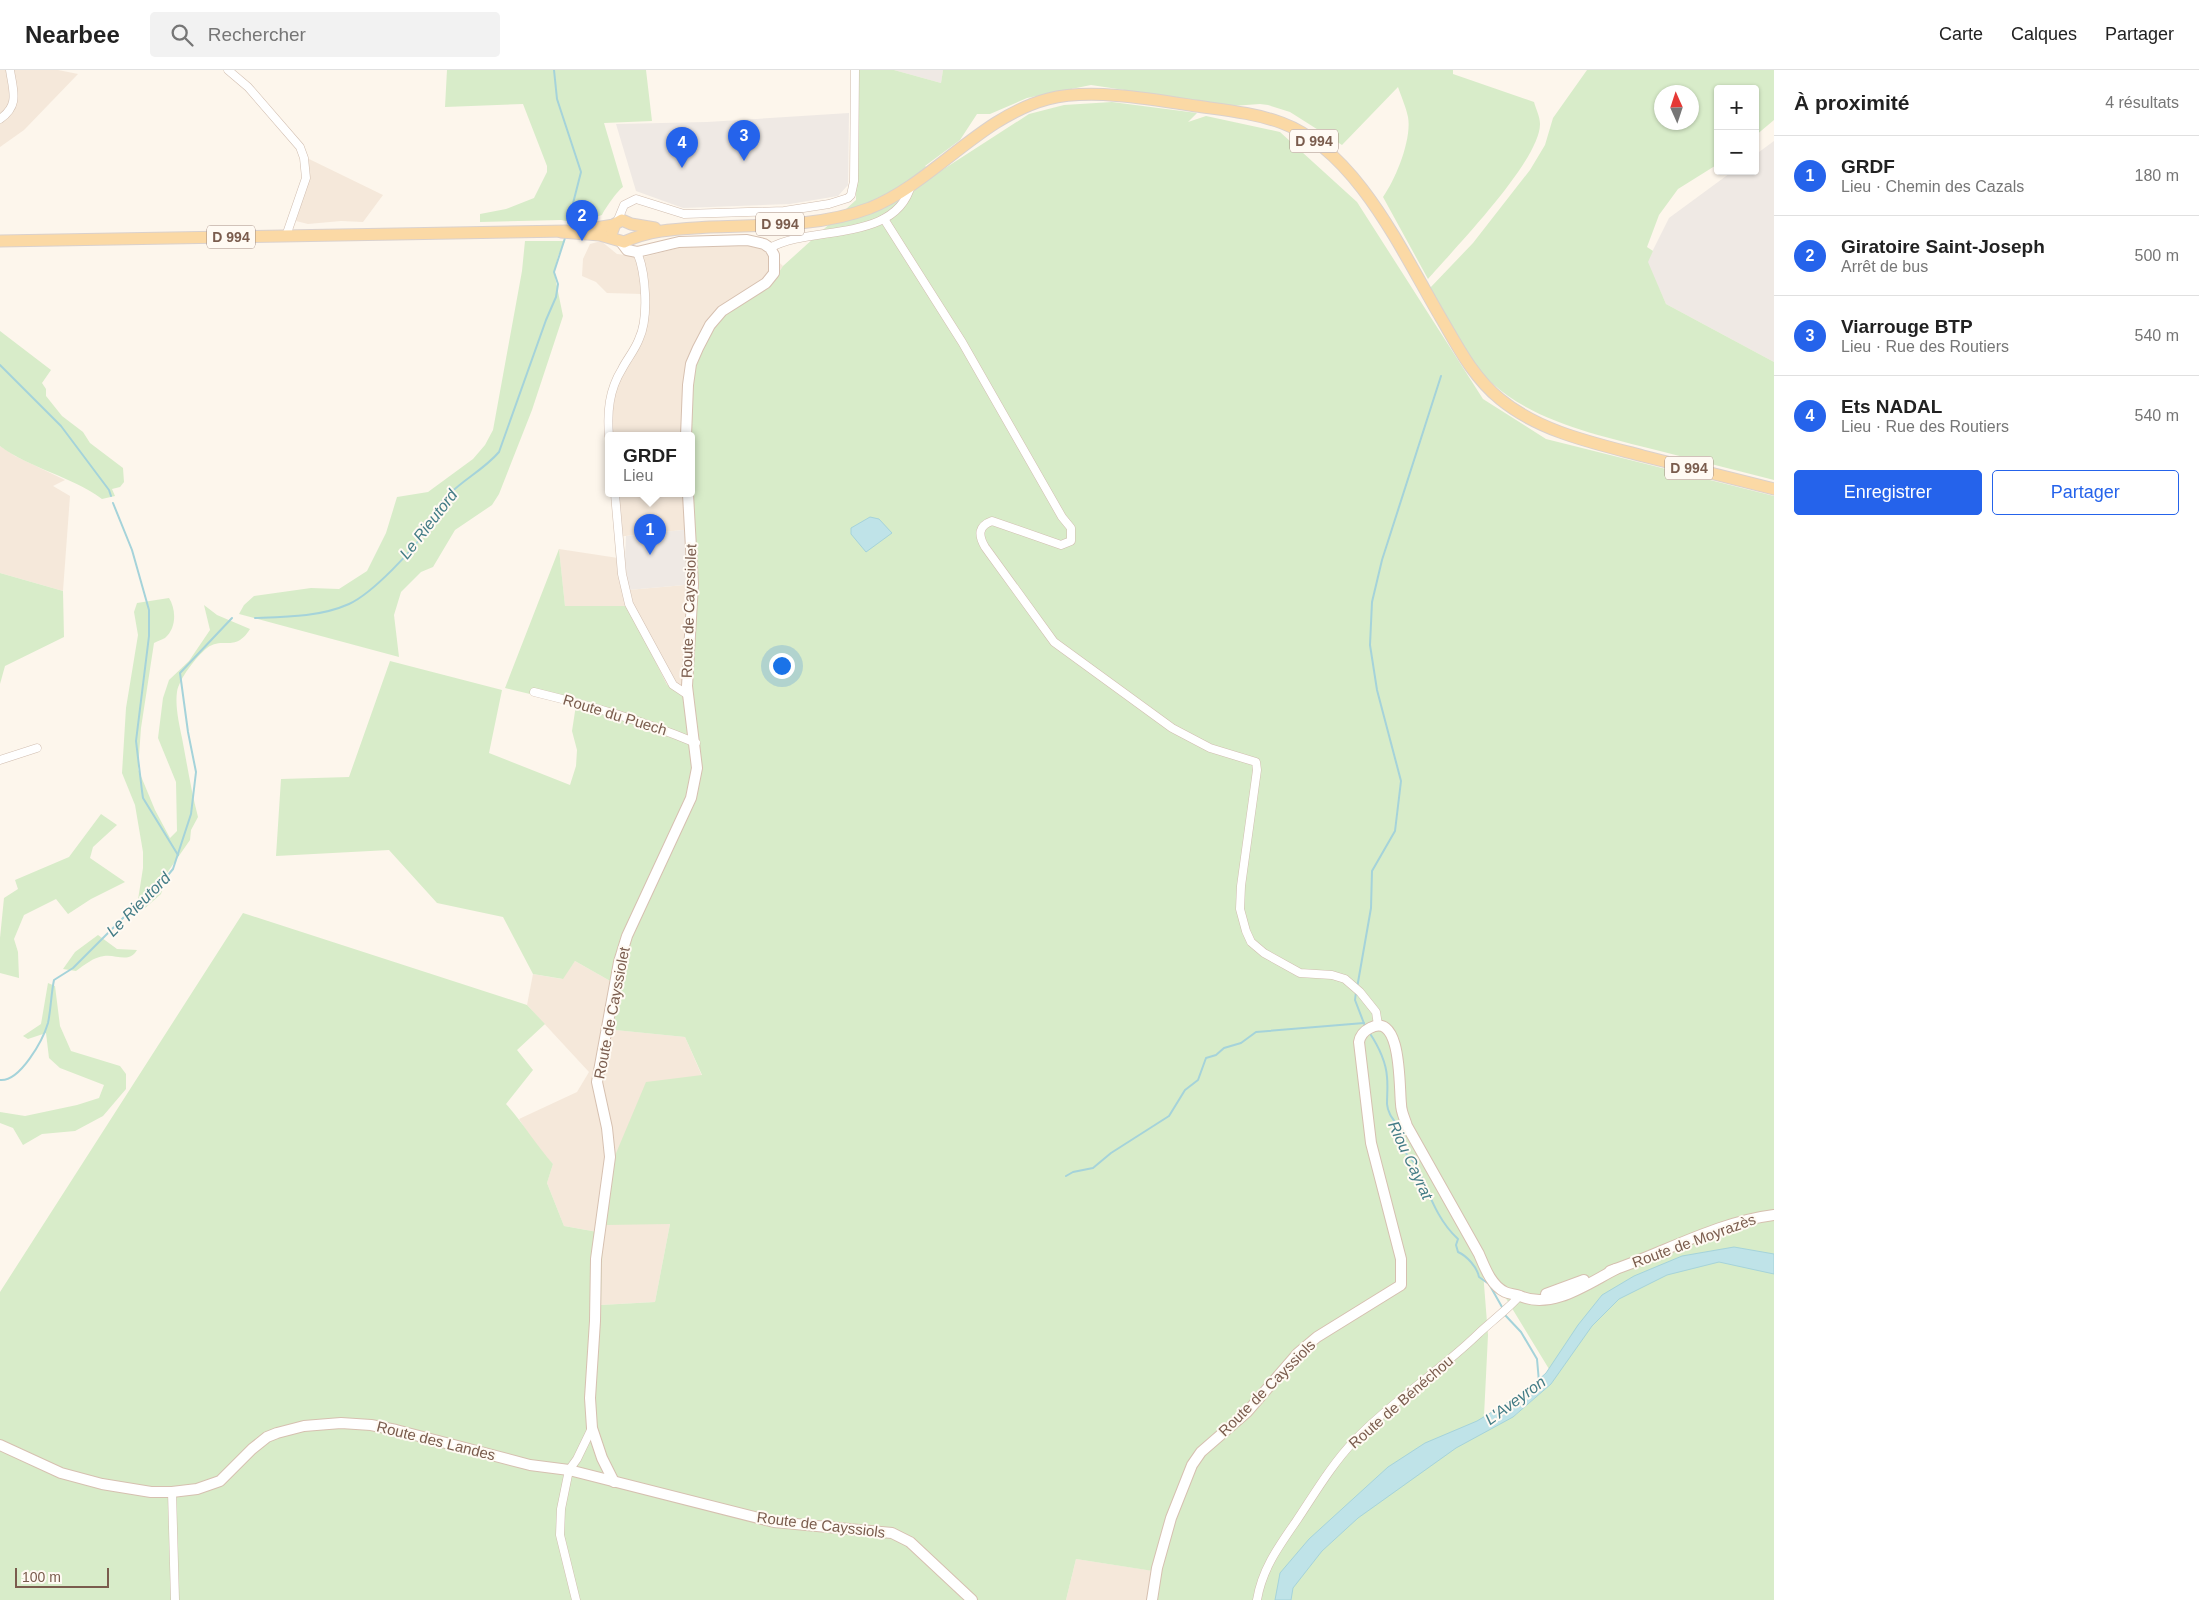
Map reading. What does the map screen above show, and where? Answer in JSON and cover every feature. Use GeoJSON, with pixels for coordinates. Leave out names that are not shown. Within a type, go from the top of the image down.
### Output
{"type":"FeatureCollection","features":[{"type":"Feature","properties":{"kind":"main road","name":"D 994"},"geometry":{"type":"LineString","coordinates":[[561,232],[622,223],[666,229],[788,224],[847,215],[890,198],[1010,116],[1048,99],[1090,94],[1182,104],[1252,115],[1284,123],[1326,148],[1359,182],[1392,232],[1464,357],[1478,378],[1501,400],[1535,422],[1570,435],[1774,489]]}},
{"type":"Feature","properties":{"kind":"main road"},"geometry":{"type":"LineString","coordinates":[[622,223],[634,229],[625,239],[612,232],[622,223]]}},
{"type":"Feature","properties":{"kind":"main road","name":"D 994"},"geometry":{"type":"LineString","coordinates":[[0,241],[561,232],[625,239],[666,229]]}},
{"type":"Feature","properties":{"kind":"street"},"geometry":{"type":"LineString","coordinates":[[0,119],[13,106],[14,96],[10,70]]}},
{"type":"Feature","properties":{"kind":"street"},"geometry":{"type":"LineString","coordinates":[[228,70],[248,87],[300,147],[304,158],[306,178],[286,236]]}},
{"type":"Feature","properties":{"kind":"street"},"geometry":{"type":"LineString","coordinates":[[622,223],[628,202],[640,199],[684,214],[784,211],[829,204],[848,198],[852,195],[854,181],[855,70]]}},
{"type":"Feature","properties":{"kind":"street"},"geometry":{"type":"LineString","coordinates":[[770,248],[779,242],[834,233],[884,219],[898,209],[908,197],[912,184]]}},
{"type":"Feature","properties":{"kind":"street"},"geometry":{"type":"LineString","coordinates":[[884,219],[962,342],[1062,517],[1071,528],[1071,541],[1061,545],[992,521],[984,524],[981,528],[981,540],[985,547],[1054,642],[1172,728],[1210,748],[1256,762],[1257,770],[1241,886],[1240,909],[1246,932],[1251,942],[1264,953],[1300,973],[1332,975],[1345,979],[1358,989],[1376,1012],[1376,1025],[1385,1026],[1393,1037],[1401,1107],[1407,1126],[1479,1254],[1518,1296]]}},
{"type":"Feature","properties":{"kind":"street"},"geometry":{"type":"LineString","coordinates":[[625,239],[627,250],[636,252],[665,244],[747,240],[759,242],[770,248],[774,255],[774,273],[766,283],[722,311],[710,325],[698,348],[691,364],[686,410],[686,432]]}},
{"type":"Feature","properties":{"kind":"street"},"geometry":{"type":"LineString","coordinates":[[609,432],[608,418],[611,391],[620,371],[639,340],[644,317],[641,264],[636,252]]}},
{"type":"Feature","properties":{"kind":"street"},"geometry":{"type":"LineString","coordinates":[[615,497],[622,574],[629,604],[673,685],[688,695]]}},
{"type":"Feature","properties":{"kind":"street","name":"Route de Cayssiolet"},"geometry":{"type":"LineString","coordinates":[[614,1482],[602,1458],[592,1428],[590,1376],[595,1321],[596,1259],[610,1157],[607,1128],[597,1082],[619,962],[627,936],[691,798],[697,768],[696,743],[688,695],[693,584],[688,497]]}},
{"type":"Feature","properties":{"kind":"street","name":"Route du Puech"},"geometry":{"type":"LineString","coordinates":[[534,692],[612,711],[654,725],[696,743]]}},
{"type":"Feature","properties":{"kind":"street"},"geometry":{"type":"LineString","coordinates":[[0,760],[37,748]]}},
{"type":"Feature","properties":{"kind":"street","name":"Route de Cayssiols"},"geometry":{"type":"LineString","coordinates":[[1152,1600],[1157,1568],[1171,1518],[1192,1465],[1201,1452],[1247,1412],[1298,1353],[1316,1337],[1401,1285],[1401,1259],[1371,1143],[1359,1042],[1364,1033],[1376,1025]]}},
{"type":"Feature","properties":{"kind":"street","name":"Route de Moyrazès"},"geometry":{"type":"LineString","coordinates":[[1518,1296],[1546,1294],[1729,1226],[1758,1217],[1774,1215]]}},
{"type":"Feature","properties":{"kind":"street","name":"Route de Bénéchou"},"geometry":{"type":"LineString","coordinates":[[1257,1600],[1260,1582],[1267,1566],[1319,1486],[1345,1451],[1355,1440],[1468,1344],[1503,1310],[1514,1304],[1518,1296]]}},
{"type":"Feature","properties":{"kind":"street","name":"Route des Landes"},"geometry":{"type":"LineString","coordinates":[[0,1445],[61,1473],[110,1486],[151,1492],[172,1492],[197,1489],[220,1481],[267,1437],[304,1426],[342,1423],[372,1425],[396,1430],[530,1465],[569,1470],[591,1476]]}},
{"type":"Feature","properties":{"kind":"street"},"geometry":{"type":"LineString","coordinates":[[576,1600],[560,1535],[561,1509],[569,1470],[577,1459],[592,1428]]}},
{"type":"Feature","properties":{"kind":"street","name":"Route de Cayssiols"},"geometry":{"type":"LineString","coordinates":[[591,1476],[774,1522],[892,1533],[910,1542],[972,1600]]}},
{"type":"Feature","properties":{"kind":"street"},"geometry":{"type":"LineString","coordinates":[[172,1492],[175,1600]]}},
{"type":"Feature","properties":{"kind":"shaded area"},"geometry":{"type":"Polygon","coordinates":[[[0,70],[58,70],[78,74],[24,130],[0,147],[0,70]]]}},
{"type":"Feature","properties":{"kind":"shaded area"},"geometry":{"type":"Polygon","coordinates":[[[894,70],[943,70],[941,83],[894,70]]]}},
{"type":"Feature","properties":{"kind":"shaded area"},"geometry":{"type":"Polygon","coordinates":[[[849,113],[848,185],[838,196],[790,204],[683,208],[636,191],[616,124],[707,122],[849,113]]]}},
{"type":"Feature","properties":{"kind":"shaded area"},"geometry":{"type":"Polygon","coordinates":[[[1774,141],[1774,362],[1666,304],[1647,262],[1669,218],[1728,175],[1759,175],[1759,152],[1774,141]]]}},
{"type":"Feature","properties":{"kind":"shaded area"},"geometry":{"type":"Polygon","coordinates":[[[307,158],[383,195],[363,222],[341,221],[308,224],[296,221],[307,186],[307,158]]]}},
{"type":"Feature","properties":{"kind":"shaded area"},"geometry":{"type":"Polygon","coordinates":[[[601,241],[617,254],[644,257],[686,246],[736,243],[762,246],[783,266],[771,284],[754,296],[691,432],[605,432],[604,420],[606,401],[613,380],[639,330],[642,314],[642,294],[607,293],[596,282],[582,276],[583,259],[590,244],[601,241]]]}},
{"type":"Feature","properties":{"kind":"shaded area"},"geometry":{"type":"Polygon","coordinates":[[[0,446],[15,456],[65,480],[53,486],[70,496],[63,591],[0,573],[0,446]]]}},
{"type":"Feature","properties":{"kind":"shaded area"},"geometry":{"type":"Polygon","coordinates":[[[611,497],[690,497],[692,529],[616,537],[611,497]]]}},
{"type":"Feature","properties":{"kind":"shaded area"},"geometry":{"type":"Polygon","coordinates":[[[692,529],[696,584],[628,590],[625,559],[626,536],[692,529]]]}},
{"type":"Feature","properties":{"kind":"shaded area"},"geometry":{"type":"Polygon","coordinates":[[[559,549],[618,558],[628,590],[696,584],[692,692],[667,685],[628,606],[565,606],[559,549]]]}},
{"type":"Feature","properties":{"kind":"shaded area"},"geometry":{"type":"Polygon","coordinates":[[[575,961],[612,982],[605,1029],[685,1037],[702,1076],[614,1158],[606,1224],[670,1224],[655,1302],[601,1305],[603,1233],[564,1226],[547,1183],[553,1164],[537,1147],[519,1119],[577,1092],[589,1072],[527,1005],[533,974],[562,979],[575,961]]]}},
{"type":"Feature","properties":{"kind":"shaded area"},"geometry":{"type":"Polygon","coordinates":[[[1076,1559],[1154,1571],[1149,1600],[1066,1600],[1076,1559]]]}},
{"type":"Feature","properties":{"kind":"green space"},"geometry":{"type":"Polygon","coordinates":[[[447,70],[646,70],[652,121],[604,123],[623,187],[611,200],[602,215],[589,219],[572,220],[572,222],[561,220],[480,222],[480,214],[506,209],[534,198],[547,172],[547,166],[523,104],[445,107],[447,70]]]}},
{"type":"Feature","properties":{"kind":"green space"},"geometry":{"type":"Polygon","coordinates":[[[857,70],[894,70],[941,83],[943,70],[1453,70],[1453,74],[1534,102],[1540,124],[1536,140],[1526,160],[1494,204],[1428,279],[1383,197],[1398,170],[1408,136],[1408,117],[1398,87],[1342,145],[1290,112],[1268,105],[1232,106],[1091,85],[1027,98],[990,114],[977,114],[960,140],[925,166],[936,174],[1029,114],[1064,105],[1112,102],[1197,113],[1188,122],[1206,116],[1280,132],[1357,202],[1483,399],[1546,439],[1774,496],[1774,1600],[1149,1600],[1153,1571],[1076,1559],[1066,1600],[0,1600],[0,1292],[243,913],[527,1005],[545,1024],[517,1050],[533,1070],[506,1104],[553,1164],[547,1183],[564,1226],[603,1233],[601,1305],[655,1302],[670,1224],[606,1225],[614,1158],[646,1082],[702,1075],[685,1037],[605,1029],[612,982],[575,961],[563,979],[533,974],[503,917],[437,903],[389,850],[276,856],[281,779],[349,777],[390,661],[502,690],[489,753],[570,785],[576,766],[577,750],[572,731],[576,705],[505,688],[559,549],[565,606],[628,606],[667,685],[692,691],[691,497],[695,497],[695,432],[689,432],[691,379],[708,337],[721,317],[771,284],[783,266],[856,200],[857,70]],[[1482,1259],[1488,1335],[1484,1416],[1513,1417],[1551,1384],[1549,1369],[1482,1259]]]}},
{"type":"Feature","properties":{"kind":"green space"},"geometry":{"type":"Polygon","coordinates":[[[1587,70],[1774,70],[1774,120],[1759,133],[1759,85],[1714,85],[1714,166],[1678,189],[1659,215],[1647,247],[1653,251],[1648,262],[1666,304],[1774,362],[1774,480],[1591,433],[1548,418],[1509,397],[1482,373],[1474,362],[1430,288],[1473,243],[1530,170],[1545,145],[1553,118],[1587,70]]]}},
{"type":"Feature","properties":{"kind":"green space"},"geometry":{"type":"Polygon","coordinates":[[[525,241],[565,241],[558,256],[554,272],[563,316],[532,410],[499,494],[492,505],[455,530],[433,567],[421,572],[401,592],[394,615],[399,657],[239,614],[244,605],[254,596],[311,588],[339,589],[367,571],[386,533],[397,497],[428,492],[473,459],[485,445],[493,430],[522,271],[525,241]]]}},
{"type":"Feature","properties":{"kind":"green space"},"geometry":{"type":"Polygon","coordinates":[[[0,331],[51,370],[42,383],[46,389],[46,396],[62,416],[83,432],[90,443],[123,468],[124,482],[120,487],[112,489],[115,496],[102,499],[77,484],[25,461],[0,446],[0,331]]]}},
{"type":"Feature","properties":{"kind":"green space"},"geometry":{"type":"Polygon","coordinates":[[[0,573],[63,591],[64,637],[5,666],[0,684],[0,573]]]}},
{"type":"Feature","properties":{"kind":"green space"},"geometry":{"type":"Polygon","coordinates":[[[169,598],[174,613],[173,624],[172,629],[165,638],[154,643],[141,728],[138,769],[155,810],[170,838],[177,831],[176,782],[158,738],[163,698],[169,680],[189,661],[210,630],[204,605],[217,615],[250,629],[239,640],[218,643],[207,648],[189,668],[178,687],[178,715],[198,817],[191,830],[190,840],[167,873],[161,894],[145,908],[137,906],[143,868],[143,852],[135,805],[122,773],[126,708],[138,635],[134,612],[137,603],[169,598]]]}},
{"type":"Feature","properties":{"kind":"green space"},"geometry":{"type":"Polygon","coordinates":[[[101,814],[117,825],[93,847],[90,858],[125,882],[91,899],[68,914],[56,899],[24,915],[14,939],[18,952],[19,978],[0,973],[0,938],[4,898],[18,889],[15,880],[69,857],[101,814]]]}},
{"type":"Feature","properties":{"kind":"green space"},"geometry":{"type":"Polygon","coordinates":[[[98,935],[117,949],[137,950],[130,957],[126,958],[104,956],[97,958],[76,971],[63,969],[75,952],[98,935]]]}},
{"type":"Feature","properties":{"kind":"green space"},"geometry":{"type":"Polygon","coordinates":[[[48,983],[55,986],[60,1026],[71,1051],[120,1066],[126,1074],[126,1089],[103,1116],[75,1131],[42,1134],[23,1145],[13,1128],[0,1123],[0,1112],[25,1116],[77,1105],[99,1098],[104,1085],[60,1068],[49,1058],[46,1033],[28,1039],[23,1036],[41,1024],[48,983]]]}},
{"type":"Feature","properties":{"kind":"water"},"geometry":{"type":"Polygon","coordinates":[[[870,517],[879,519],[892,533],[866,552],[851,534],[851,528],[870,517]]]}},
{"type":"Feature","properties":{"kind":"water","name":"L'Aveyron"},"geometry":{"type":"Polygon","coordinates":[[[1734,1247],[1774,1254],[1774,1274],[1719,1262],[1667,1275],[1619,1299],[1592,1326],[1551,1384],[1513,1417],[1456,1448],[1358,1518],[1322,1551],[1293,1588],[1291,1600],[1275,1600],[1280,1573],[1309,1539],[1388,1467],[1425,1443],[1477,1421],[1525,1392],[1546,1373],[1578,1325],[1602,1295],[1634,1276],[1682,1256],[1734,1247]]]}},
{"type":"Feature","properties":{"kind":"waterway","name":"Le Rieutord"},"geometry":{"type":"LineString","coordinates":[[554,70],[557,99],[581,172],[568,223]]}},
{"type":"Feature","properties":{"kind":"waterway","name":"Le Rieutord"},"geometry":{"type":"LineString","coordinates":[[255,618],[291,617],[326,612],[349,604],[359,598],[381,581],[413,548],[428,528],[437,507],[446,497],[485,466],[499,452],[556,297],[558,284],[554,272],[565,238]]}},
{"type":"Feature","properties":{"kind":"waterway"},"geometry":{"type":"LineString","coordinates":[[0,365],[61,426],[109,490],[111,496]]}},
{"type":"Feature","properties":{"kind":"waterway"},"geometry":{"type":"LineString","coordinates":[[1357,988],[1371,908],[1372,871],[1395,831],[1401,781],[1377,690],[1370,645],[1372,602],[1382,560],[1441,376]]}},
{"type":"Feature","properties":{"kind":"waterway"},"geometry":{"type":"LineString","coordinates":[[113,503],[132,550],[149,610],[149,636],[136,741],[143,798],[178,855]]}},
{"type":"Feature","properties":{"kind":"waterway","name":"Le Rieutord"},"geometry":{"type":"LineString","coordinates":[[0,1080],[8,1079],[15,1074],[30,1059],[36,1049],[48,1023],[54,980],[73,968],[130,911],[149,898],[173,869],[191,814],[196,772],[188,732],[180,673],[232,618]]}},
{"type":"Feature","properties":{"kind":"waterway"},"geometry":{"type":"LineString","coordinates":[[1356,992],[1355,1000],[1365,1026]]}},
{"type":"Feature","properties":{"kind":"waterway"},"geometry":{"type":"LineString","coordinates":[[1066,1176],[1073,1172],[1093,1168],[1111,1153],[1169,1116],[1185,1090],[1198,1080],[1206,1058],[1216,1055],[1224,1048],[1241,1043],[1256,1032],[1364,1023]]}},
{"type":"Feature","properties":{"kind":"waterway","name":"Riou Cayrat"},"geometry":{"type":"LineString","coordinates":[[1369,1032],[1385,1065],[1388,1109],[1403,1134],[1405,1152],[1417,1167],[1439,1215],[1458,1239],[1456,1245],[1458,1252],[1468,1259],[1476,1269],[1479,1277],[1489,1284],[1502,1307]]}},
{"type":"Feature","properties":{"kind":"waterway","name":"L'Aveyron"},"geometry":{"type":"LineString","coordinates":[[1505,1315],[1521,1332],[1537,1359],[1539,1382]]}},
{"type":"Feature","properties":{"kind":"place","name":"Viarrouge BTP"},"geometry":{"type":"Point","coordinates":[744,161]}},
{"type":"Feature","properties":{"kind":"place","name":"Ets NADAL"},"geometry":{"type":"Point","coordinates":[682,168]}},
{"type":"Feature","properties":{"kind":"place","name":"Giratoire Saint-Joseph"},"geometry":{"type":"Point","coordinates":[582,241]}},
{"type":"Feature","properties":{"kind":"place","name":"GRDF"},"geometry":{"type":"Point","coordinates":[650,555]}}]}
